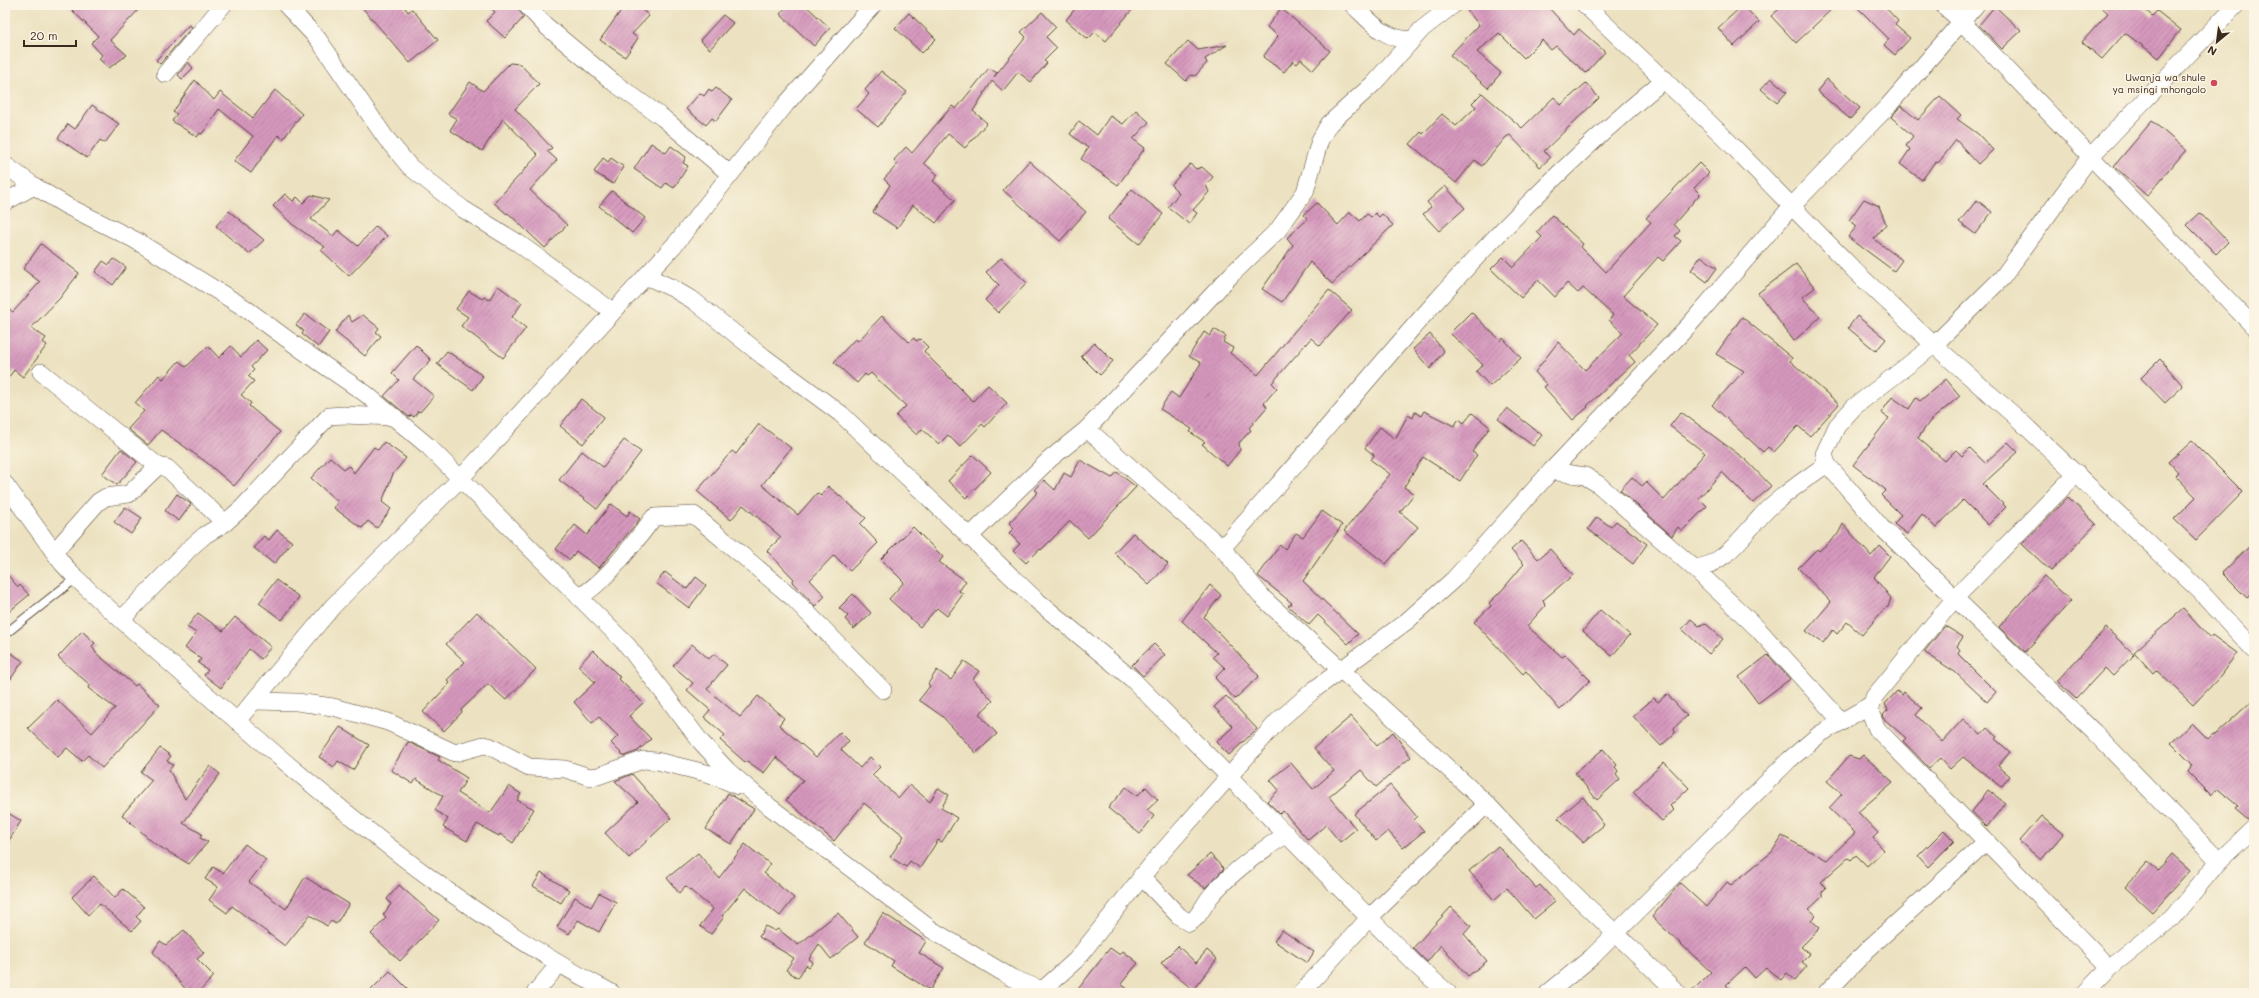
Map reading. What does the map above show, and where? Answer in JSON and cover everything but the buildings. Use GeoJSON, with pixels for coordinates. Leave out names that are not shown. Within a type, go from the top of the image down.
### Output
{"type":"FeatureCollection","features":[{"type":"Feature","properties":{"kind":"street"},"geometry":{"type":"LineString","coordinates":[[165,74],[223,5]]}},
{"type":"Feature","properties":{"kind":"street"},"geometry":{"type":"LineString","coordinates":[[286,5],[318,40],[385,137],[410,167],[463,209],[518,243],[612,311]]}},
{"type":"Feature","properties":{"kind":"street"},"geometry":{"type":"LineString","coordinates":[[526,5],[546,26],[613,82],[663,118],[730,174]]}},
{"type":"Feature","properties":{"kind":"street"},"geometry":{"type":"LineString","coordinates":[[237,721],[333,606],[461,478],[612,311],[677,242],[786,104],[873,5]]}},
{"type":"Feature","properties":{"kind":"street"},"geometry":{"type":"LineString","coordinates":[[1353,5],[1376,27],[1391,37],[1411,40]]}},
{"type":"Feature","properties":{"kind":"street"},"geometry":{"type":"LineString","coordinates":[[969,536],[1050,459],[1087,429],[1232,274],[1278,230],[1305,192],[1312,162],[1324,130],[1343,110],[1388,69],[1411,40],[1453,5]]}},
{"type":"Feature","properties":{"kind":"street"},"geometry":{"type":"LineString","coordinates":[[1585,5],[1665,79],[1857,273],[1934,345],[2077,473],[2200,591],[2254,650]]}},
{"type":"Feature","properties":{"kind":"street"},"geometry":{"type":"LineString","coordinates":[[1943,5],[1961,21],[2254,327]]}},
{"type":"Feature","properties":{"kind":"street"},"geometry":{"type":"LineString","coordinates":[[5,165],[34,186],[67,206],[135,240],[245,308],[302,350],[366,394],[395,417],[461,478],[579,598],[627,644],[701,742],[728,771],[754,794],[932,930],[1012,978],[1044,992],[1076,960],[1141,876],[1227,776],[1288,711],[1407,621],[1454,578],[1551,471],[1690,324],[1792,206],[1888,106],[1976,5]]}},
{"type":"Feature","properties":{"kind":"street"},"geometry":{"type":"LineString","coordinates":[[2219,861],[2094,732],[1881,527],[1827,464],[1824,454],[1837,426],[1854,407],[1934,345],[2002,278],[2090,157],[2236,5]]}},
{"type":"Feature","properties":{"kind":"street"},"geometry":{"type":"LineString","coordinates":[[1222,548],[1317,442],[1416,324],[1528,204],[1608,126],[1665,79]]}},
{"type":"Feature","properties":{"kind":"street"},"geometry":{"type":"LineString","coordinates":[[5,202],[34,186]]}},
{"type":"Feature","properties":{"kind":"street"},"geometry":{"type":"LineString","coordinates":[[646,276],[672,288],[694,301],[764,357],[841,414],[1034,599],[1132,679],[1190,735],[1227,776],[1287,834],[1418,967],[1448,993]]}},
{"type":"Feature","properties":{"kind":"street"},"geometry":{"type":"LineString","coordinates":[[41,372],[158,466],[166,468],[225,523]]}},
{"type":"Feature","properties":{"kind":"street"},"geometry":{"type":"LineString","coordinates":[[122,619],[190,548],[205,535],[225,523],[291,458],[320,424],[329,416],[343,415],[395,417]]}},
{"type":"Feature","properties":{"kind":"street"},"geometry":{"type":"LineString","coordinates":[[1087,429],[1222,548],[1264,599],[1487,804],[1545,866],[1678,993]]}},
{"type":"Feature","properties":{"kind":"street"},"geometry":{"type":"LineString","coordinates":[[1694,568],[1711,564],[1727,552],[1771,506],[1827,464]]}},
{"type":"Feature","properties":{"kind":"street"},"geometry":{"type":"LineString","coordinates":[[54,552],[98,502],[106,497],[130,494],[158,466]]}},
{"type":"Feature","properties":{"kind":"street"},"geometry":{"type":"LineString","coordinates":[[1551,471],[1586,476],[1598,484],[1694,568],[1758,629],[1842,722]]}},
{"type":"Feature","properties":{"kind":"street"},"geometry":{"type":"LineString","coordinates":[[2077,473],[1955,598],[1874,697],[1870,712],[1877,729],[2109,968]]}},
{"type":"Feature","properties":{"kind":"street"},"geometry":{"type":"LineString","coordinates":[[5,484],[54,552],[76,578],[203,693],[303,779],[466,905],[559,964],[612,993]]}},
{"type":"Feature","properties":{"kind":"street"},"geometry":{"type":"LineString","coordinates":[[579,598],[589,592],[627,551],[654,518],[694,515],[793,598],[883,690]]}},
{"type":"Feature","properties":{"kind":"street"},"geometry":{"type":"LineString","coordinates":[[255,701],[297,702],[333,707],[388,722],[455,753],[484,745],[489,746],[529,767],[565,769],[590,777],[598,776],[643,760],[657,761],[710,774],[754,794]]}},
{"type":"Feature","properties":{"kind":"street"},"geometry":{"type":"LineString","coordinates":[[1548,993],[1592,957],[1789,760],[1820,734],[1872,704]]}},
{"type":"Feature","properties":{"kind":"street"},"geometry":{"type":"LineString","coordinates":[[1301,993],[1370,917],[1487,804]]}},
{"type":"Feature","properties":{"kind":"street"},"geometry":{"type":"LineString","coordinates":[[2085,993],[2109,968],[2172,918],[2219,861],[2254,828]]}},
{"type":"Feature","properties":{"kind":"street"},"geometry":{"type":"LineString","coordinates":[[1141,876],[1175,912],[1189,923],[1195,920],[1205,903],[1219,886],[1287,834]]}},
{"type":"Feature","properties":{"kind":"street"},"geometry":{"type":"LineString","coordinates":[[1826,993],[1868,949],[1987,841]]}},
{"type":"Feature","properties":{"kind":"street"},"geometry":{"type":"LineString","coordinates":[[535,993],[559,964]]}},
{"type":"Feature","properties":{"kind":"lane"},"geometry":{"type":"LineString","coordinates":[[5,634],[9,628],[76,578]]}},
{"type":"Feature","properties":{"kind":"place","name":"Uwanja wa shule ya msingi mhongolo"},"geometry":{"type":"Point","coordinates":[2214,83]}}]}
